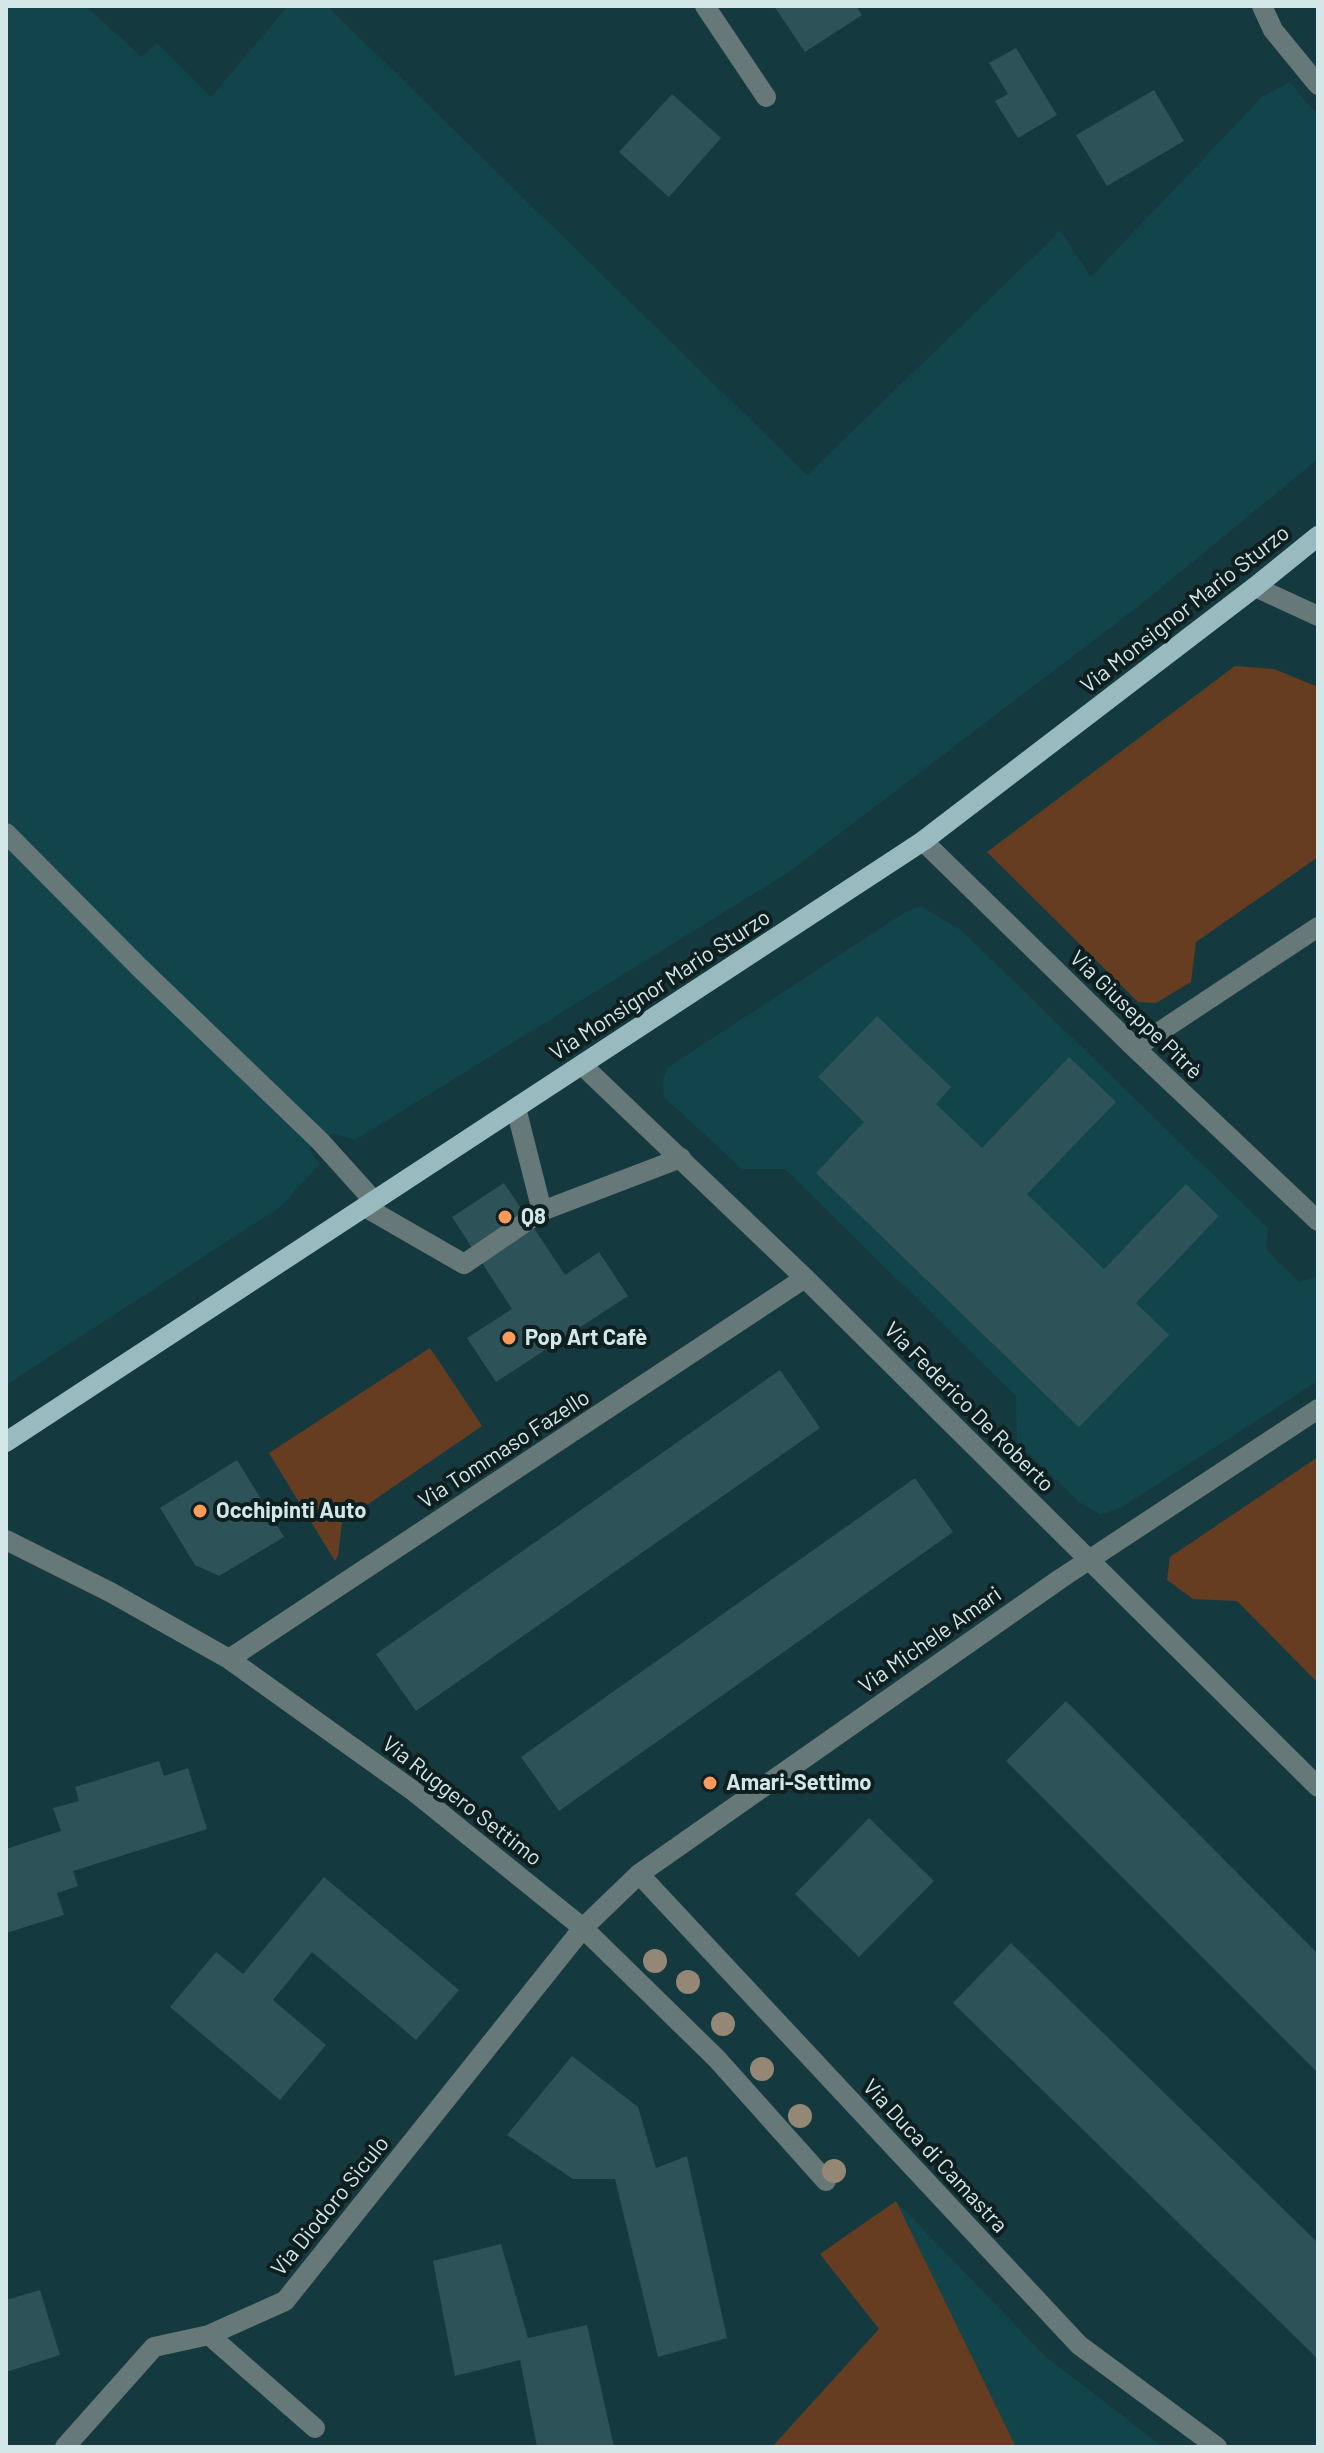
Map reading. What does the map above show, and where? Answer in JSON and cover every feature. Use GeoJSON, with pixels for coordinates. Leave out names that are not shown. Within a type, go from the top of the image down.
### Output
{"type":"FeatureCollection","features":[{"type":"Feature","properties":{"kind":"main road","name":"Via Monsignor Mario Sturzo"},"geometry":{"type":"LineString","coordinates":[[6,1442],[923,841],[1318,536]]}},
{"type":"Feature","properties":{"kind":"street"},"geometry":{"type":"LineString","coordinates":[[705,6],[766,97]]}},
{"type":"Feature","properties":{"kind":"street"},"geometry":{"type":"LineString","coordinates":[[1262,6],[1273,30],[1318,85]]}},
{"type":"Feature","properties":{"kind":"street"},"geometry":{"type":"LineString","coordinates":[[1255,587],[1318,616]]}},
{"type":"Feature","properties":{"kind":"street"},"geometry":{"type":"LineString","coordinates":[[6,833],[140,968],[320,1141],[370,1204],[464,1264],[542,1211],[681,1158]]}},
{"type":"Feature","properties":{"kind":"street","name":"Via Giuseppe Pitrè"},"geometry":{"type":"LineString","coordinates":[[923,841],[1318,1221]]}},
{"type":"Feature","properties":{"kind":"street"},"geometry":{"type":"LineString","coordinates":[[1135,1048],[1318,927]]}},
{"type":"Feature","properties":{"kind":"street","name":"Via Federico De Roberto"},"geometry":{"type":"LineString","coordinates":[[582,1065],[805,1278],[1318,1787]]}},
{"type":"Feature","properties":{"kind":"street"},"geometry":{"type":"LineString","coordinates":[[516,1108],[542,1211]]}},
{"type":"Feature","properties":{"kind":"street","name":"Via Tommaso Fazello"},"geometry":{"type":"LineString","coordinates":[[229,1659],[805,1278]]}},
{"type":"Feature","properties":{"kind":"street","name":"Via Michele Amari"},"geometry":{"type":"LineString","coordinates":[[583,1928],[639,1874],[1089,1560],[1318,1409]]}},
{"type":"Feature","properties":{"kind":"street","name":"Via Ruggero Settimo"},"geometry":{"type":"LineString","coordinates":[[6,1540],[110,1592],[229,1659],[412,1790],[583,1928],[717,2059],[826,2181]]}},
{"type":"Feature","properties":{"kind":"street","name":"Via Duca di Camastra"},"geometry":{"type":"LineString","coordinates":[[639,1874],[1079,2345],[1217,2447]]}},
{"type":"Feature","properties":{"kind":"street","name":"Via Diodoro Siculo"},"geometry":{"type":"LineString","coordinates":[[65,2447],[154,2347],[209,2335],[285,2301],[583,1928]]}},
{"type":"Feature","properties":{"kind":"street"},"geometry":{"type":"LineString","coordinates":[[209,2335],[315,2428]]}},
{"type":"Feature","properties":{"kind":"shaded area"},"geometry":{"type":"Polygon","coordinates":[[[6,6],[85,6],[142,57],[157,43],[211,97],[288,6],[327,6],[807,475],[1060,231],[1091,277],[1262,97],[1290,82],[1318,116],[1318,459],[1140,605],[789,872],[355,1140],[333,1133],[320,1141],[309,1149],[320,1164],[280,1207],[6,1385],[6,6]]]}},
{"type":"Feature","properties":{"kind":"shaded area"},"geometry":{"type":"Polygon","coordinates":[[[1235,666],[1274,669],[1318,687],[1318,857],[1196,942],[1191,982],[1156,1003],[1138,1002],[987,852],[1235,666]]]}},
{"type":"Feature","properties":{"kind":"shaded area"},"geometry":{"type":"Polygon","coordinates":[[[920,906],[961,930],[1268,1228],[1266,1250],[1299,1282],[1318,1276],[1318,1381],[1122,1507],[1101,1515],[1079,1502],[1017,1442],[1016,1396],[785,1169],[742,1169],[664,1097],[663,1080],[667,1068],[907,911],[920,906]]]}},
{"type":"Feature","properties":{"kind":"shaded area"},"geometry":{"type":"Polygon","coordinates":[[[430,1348],[482,1426],[342,1522],[335,1561],[269,1453],[430,1348]]]}},
{"type":"Feature","properties":{"kind":"shaded area"},"geometry":{"type":"Polygon","coordinates":[[[1318,1457],[1318,1683],[1237,1601],[1193,1599],[1167,1580],[1170,1557],[1318,1457]]]}},
{"type":"Feature","properties":{"kind":"shaded area"},"geometry":{"type":"Polygon","coordinates":[[[896,2201],[1045,2356],[1163,2447],[1016,2447],[896,2201]]]}},
{"type":"Feature","properties":{"kind":"shaded area"},"geometry":{"type":"Polygon","coordinates":[[[896,2201],[1016,2447],[772,2447],[879,2329],[820,2254],[896,2201]]]}},
{"type":"Feature","properties":{"kind":"building"},"geometry":{"type":"Polygon","coordinates":[[[774,6],[856,6],[862,15],[805,52],[774,6]]]}},
{"type":"Feature","properties":{"kind":"building"},"geometry":{"type":"Polygon","coordinates":[[[1016,48],[1057,115],[1018,138],[995,101],[1008,94],[989,63],[1016,48]]]}},
{"type":"Feature","properties":{"kind":"building"},"geometry":{"type":"Polygon","coordinates":[[[1154,90],[1184,141],[1107,186],[1076,135],[1154,90]]]}},
{"type":"Feature","properties":{"kind":"building"},"geometry":{"type":"Polygon","coordinates":[[[672,94],[721,138],[669,197],[619,152],[672,94]]]}},
{"type":"Feature","properties":{"kind":"building"},"geometry":{"type":"Polygon","coordinates":[[[877,1016],[951,1087],[936,1104],[982,1148],[1069,1057],[1116,1102],[1027,1194],[1104,1269],[1186,1184],[1219,1216],[1136,1303],[1169,1335],[1079,1427],[816,1173],[864,1122],[818,1077],[877,1016]]]}},
{"type":"Feature","properties":{"kind":"building"},"geometry":{"type":"Polygon","coordinates":[[[504,1183],[565,1275],[599,1252],[628,1296],[496,1382],[467,1338],[512,1309],[452,1217],[504,1183]]]}},
{"type":"Feature","properties":{"kind":"building"},"geometry":{"type":"Polygon","coordinates":[[[780,1370],[820,1428],[416,1711],[376,1654],[780,1370]]]}},
{"type":"Feature","properties":{"kind":"building"},"geometry":{"type":"Polygon","coordinates":[[[237,1460],[284,1537],[219,1576],[195,1565],[160,1508],[237,1460]]]}},
{"type":"Feature","properties":{"kind":"building"},"geometry":{"type":"Polygon","coordinates":[[[915,1478],[953,1532],[559,1811],[521,1757],[915,1478]]]}},
{"type":"Feature","properties":{"kind":"building"},"geometry":{"type":"Polygon","coordinates":[[[1066,1701],[1318,1954],[1318,2073],[1006,1761],[1066,1701]]]}},
{"type":"Feature","properties":{"kind":"building"},"geometry":{"type":"Polygon","coordinates":[[[159,1761],[164,1776],[188,1768],[207,1829],[73,1871],[78,1886],[57,1893],[64,1915],[6,1933],[6,1849],[61,1831],[53,1808],[79,1801],[75,1787],[159,1761]]]}},
{"type":"Feature","properties":{"kind":"building"},"geometry":{"type":"Polygon","coordinates":[[[869,1818],[934,1881],[859,1957],[795,1894],[869,1818]]]}},
{"type":"Feature","properties":{"kind":"building"},"geometry":{"type":"Polygon","coordinates":[[[324,1877],[459,1990],[416,2040],[312,1952],[273,2000],[326,2045],[280,2100],[170,2007],[216,1952],[243,1974],[324,1877]]]}},
{"type":"Feature","properties":{"kind":"building"},"geometry":{"type":"Polygon","coordinates":[[[1011,1943],[1318,2243],[1318,2359],[953,2003],[1011,1943]]]}},
{"type":"Feature","properties":{"kind":"building"},"geometry":{"type":"Polygon","coordinates":[[[572,2056],[638,2107],[656,2168],[687,2156],[727,2338],[658,2357],[615,2179],[573,2179],[507,2135],[572,2056]]]}},
{"type":"Feature","properties":{"kind":"building"},"geometry":{"type":"Polygon","coordinates":[[[501,2244],[528,2338],[587,2325],[614,2447],[537,2447],[520,2360],[455,2376],[433,2261],[501,2244]]]}},
{"type":"Feature","properties":{"kind":"building"},"geometry":{"type":"Polygon","coordinates":[[[40,2290],[60,2355],[6,2372],[6,2300],[40,2290]]]}},
{"type":"Feature","properties":{"kind":"place","name":"Q8"},"geometry":{"type":"Point","coordinates":[505,1217]}},
{"type":"Feature","properties":{"kind":"place","name":"Pop Art Cafè"},"geometry":{"type":"Point","coordinates":[509,1338]}},
{"type":"Feature","properties":{"kind":"place","name":"Occhipinti Auto"},"geometry":{"type":"Point","coordinates":[200,1511]}},
{"type":"Feature","properties":{"kind":"place","name":"Amari-Settimo"},"geometry":{"type":"Point","coordinates":[710,1783]}}]}
